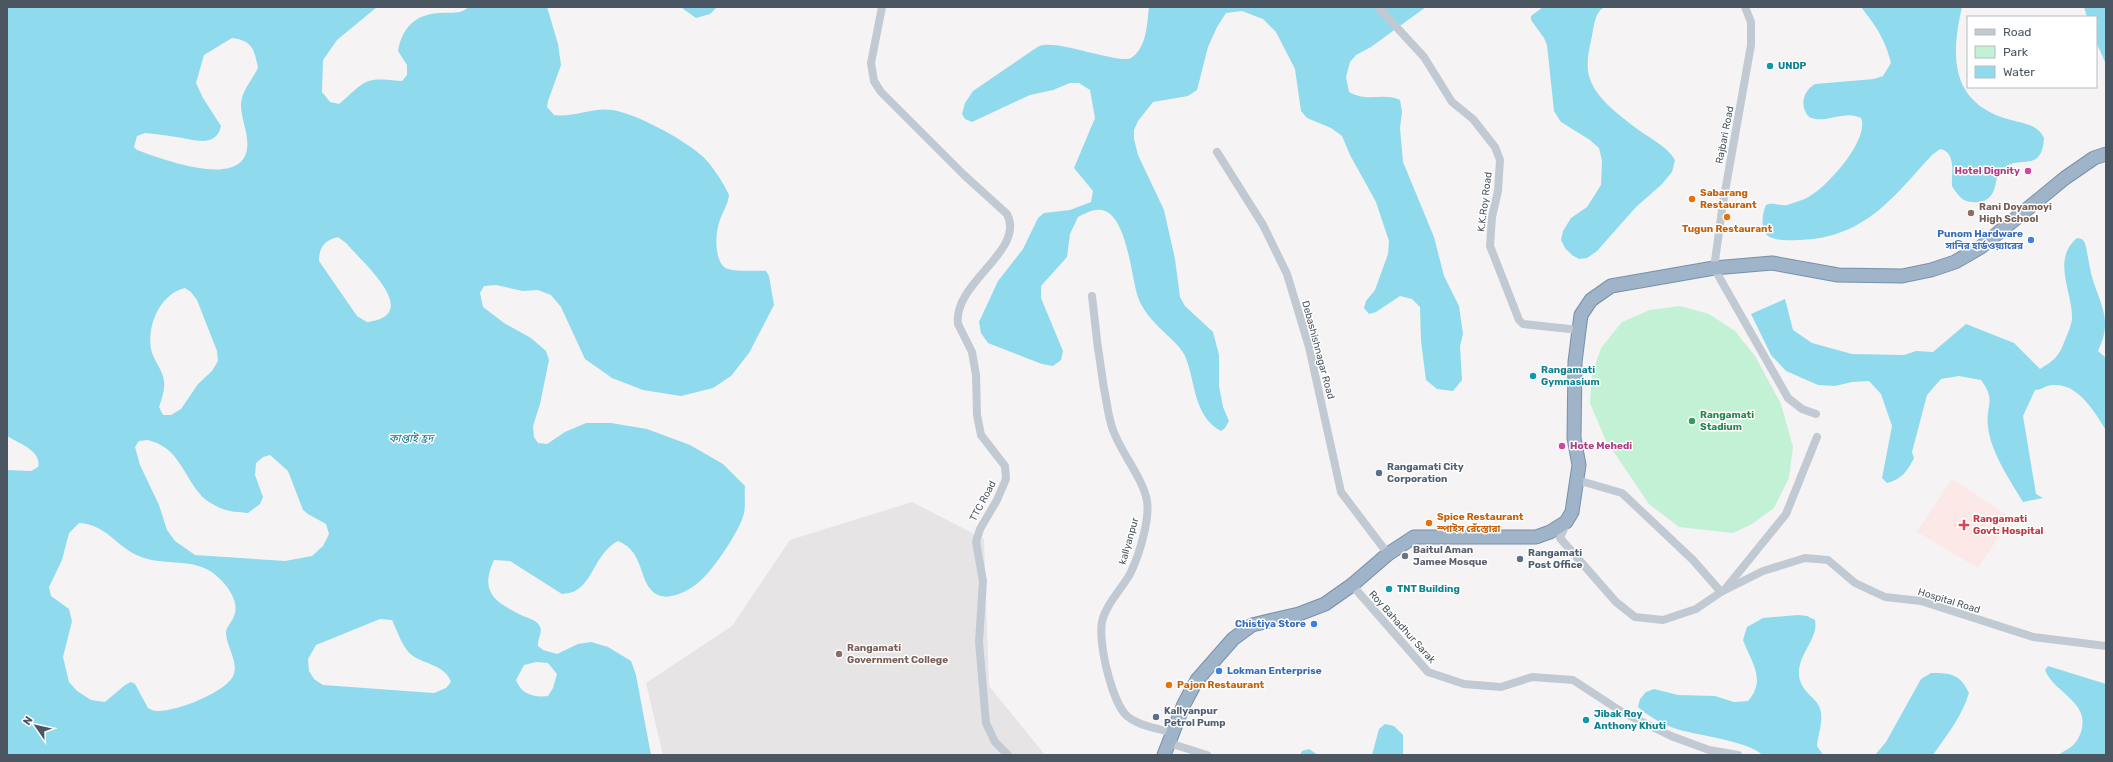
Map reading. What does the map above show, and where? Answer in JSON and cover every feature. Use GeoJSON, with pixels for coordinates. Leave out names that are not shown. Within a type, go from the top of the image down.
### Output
{"type":"FeatureCollection","features":[{"type":"Feature","properties":{"kind":"highway"},"geometry":{"type":"LineString","coordinates":[[1168,744],[1197,680],[1233,639],[1252,625],[1299,614],[1325,604],[1352,585],[1388,554],[1414,537],[1536,537],[1550,532],[1566,522],[1572,512],[1579,465],[1574,438],[1578,330],[1581,315],[1592,300],[1611,286],[1714,268],[1772,263],[1838,275],[1902,276],[1931,270],[1955,262],[1981,247],[2065,178],[2094,158],[2106,154]]}},
{"type":"Feature","properties":{"kind":"street","name":"TTC Road"},"geometry":{"type":"LineString","coordinates":[[882,7],[871,63],[874,81],[881,92],[1007,214],[1011,222],[1011,232],[1005,245],[974,282],[958,308],[957,318],[972,352],[976,375],[977,415],[981,435],[1005,466],[1006,479],[997,500],[980,529],[976,542],[983,581],[979,642],[986,723],[995,742],[1008,755]]}},
{"type":"Feature","properties":{"kind":"street","name":"K.K.Roy Road"},"geometry":{"type":"LineString","coordinates":[[1378,7],[1424,57],[1452,102],[1473,119],[1494,147],[1500,160],[1498,191],[1492,217],[1490,246],[1519,320],[1523,324],[1578,330]]}},
{"type":"Feature","properties":{"kind":"street","name":"Rajbari Road"},"geometry":{"type":"LineString","coordinates":[[1714,268],[1723,202],[1751,44],[1751,22],[1745,7]]}},
{"type":"Feature","properties":{"kind":"street","name":"Debashishnagar Road"},"geometry":{"type":"LineString","coordinates":[[1217,152],[1263,225],[1287,274],[1309,347],[1341,492],[1388,554]]}},
{"type":"Feature","properties":{"kind":"street"},"geometry":{"type":"LineString","coordinates":[[1714,268],[1788,398],[1802,409],[1816,414]]}},
{"type":"Feature","properties":{"kind":"street","name":"kallyanpur"},"geometry":{"type":"LineString","coordinates":[[1092,296],[1097,349],[1113,430],[1135,473],[1147,501],[1147,519],[1131,572],[1106,609],[1102,619],[1101,629],[1105,659],[1114,692],[1125,715],[1168,744],[1207,755]]}},
{"type":"Feature","properties":{"kind":"street"},"geometry":{"type":"LineString","coordinates":[[1577,480],[1622,493],[1693,560],[1722,591],[1786,514],[1817,437]]}},
{"type":"Feature","properties":{"kind":"street","name":"Hospital Road"},"geometry":{"type":"LineString","coordinates":[[1572,512],[1560,538],[1616,602],[1635,617],[1663,620],[1696,609],[1722,591],[1763,571],[1805,558],[1828,560],[1855,583],[1885,596],[1922,601],[2033,637],[2106,646]]}},
{"type":"Feature","properties":{"kind":"street","name":"Roy Bahadhur Sarak"},"geometry":{"type":"LineString","coordinates":[[1352,585],[1428,672],[1464,684],[1501,688],[1532,677],[1573,680],[1622,712],[1671,736],[1709,750],[1738,755]]}},
{"type":"Feature","properties":{"kind":"shaded area","name":"Rangamati Govt: Hospital"},"geometry":{"type":"Polygon","coordinates":[[[1952,479],[2011,518],[1978,568],[1917,532],[1952,479]]]}},
{"type":"Feature","properties":{"kind":"shaded area","name":"Rangamati Government College"},"geometry":{"type":"Polygon","coordinates":[[[912,502],[984,539],[989,686],[1045,755],[663,755],[646,683],[732,626],[790,540],[912,502]]]}},
{"type":"Feature","properties":{"kind":"green space","name":"Rangamati Stadium"},"geometry":{"type":"Polygon","coordinates":[[[1680,306],[1709,314],[1735,331],[1755,356],[1781,404],[1793,447],[1789,478],[1774,508],[1752,524],[1733,533],[1679,527],[1649,504],[1605,439],[1590,403],[1592,375],[1601,348],[1622,322],[1650,310],[1680,306]]]}},
{"type":"Feature","properties":{"kind":"water","name":"কাপ্তাই হ্রদ"},"geometry":{"type":"Polygon","coordinates":[[[7,7],[377,7],[337,40],[323,60],[322,92],[330,102],[339,104],[361,85],[367,82],[380,79],[402,81],[407,75],[407,65],[398,51],[400,43],[406,29],[417,19],[423,16],[440,13],[455,13],[469,7],[547,7],[558,44],[561,65],[547,107],[554,115],[561,116],[605,109],[622,112],[646,121],[683,142],[705,158],[721,180],[729,195],[717,232],[716,244],[718,257],[728,269],[766,271],[769,276],[774,305],[749,353],[731,376],[713,388],[681,396],[643,390],[612,378],[585,359],[561,307],[551,295],[538,290],[523,291],[496,285],[484,286],[480,293],[483,307],[504,323],[531,338],[546,351],[549,360],[540,404],[533,426],[534,437],[538,443],[547,444],[565,432],[586,423],[611,423],[647,429],[690,445],[723,464],[745,486],[744,513],[738,529],[732,539],[705,577],[695,585],[674,596],[668,597],[658,595],[651,590],[634,553],[627,546],[618,541],[599,559],[581,587],[570,593],[562,594],[510,561],[494,560],[490,571],[488,581],[489,589],[492,595],[505,606],[538,623],[541,633],[538,640],[538,646],[543,650],[557,654],[578,644],[591,642],[608,647],[631,661],[636,675],[651,755],[7,755],[7,470],[31,471],[38,467],[38,461],[37,457],[29,448],[7,436],[7,7]],[[232,38],[204,55],[196,83],[203,98],[221,126],[218,133],[214,138],[203,141],[145,133],[137,136],[134,147],[137,150],[163,159],[198,168],[230,168],[241,161],[247,149],[247,144],[241,102],[244,92],[258,68],[254,51],[244,41],[232,38]],[[338,237],[329,240],[321,248],[319,261],[357,316],[367,322],[383,317],[390,310],[390,299],[384,287],[346,243],[338,237]],[[185,288],[176,291],[162,304],[153,321],[150,340],[152,353],[162,373],[164,381],[164,391],[159,407],[163,415],[171,415],[181,409],[198,384],[212,371],[218,361],[217,351],[197,300],[191,292],[185,288]],[[148,440],[139,441],[135,447],[140,465],[159,505],[167,530],[175,541],[195,555],[285,561],[312,556],[323,546],[329,534],[326,524],[303,510],[288,471],[270,455],[263,457],[256,463],[255,475],[263,497],[260,504],[248,513],[223,509],[207,500],[194,486],[179,462],[167,449],[148,440]],[[79,523],[69,533],[62,560],[49,587],[51,596],[69,609],[72,621],[63,657],[69,682],[77,691],[91,700],[105,702],[125,685],[131,682],[135,684],[148,708],[157,711],[176,708],[200,700],[222,688],[230,681],[235,669],[226,632],[236,610],[235,603],[230,590],[210,571],[202,567],[184,563],[156,561],[139,556],[131,552],[105,532],[89,525],[79,523]],[[380,619],[316,645],[308,659],[309,671],[314,679],[323,685],[434,693],[446,688],[451,682],[445,672],[409,653],[403,644],[392,620],[380,619]],[[536,662],[524,665],[516,680],[521,689],[533,696],[548,696],[553,688],[557,674],[548,663],[536,662]]]}},
{"type":"Feature","properties":{"kind":"water"},"geometry":{"type":"Polygon","coordinates":[[[676,7],[717,7],[710,14],[696,18],[682,8],[676,7]]]}},
{"type":"Feature","properties":{"kind":"water"},"geometry":{"type":"Polygon","coordinates":[[[1149,7],[1426,7],[1371,47],[1356,55],[1350,62],[1346,77],[1349,92],[1356,95],[1363,97],[1387,97],[1400,100],[1402,112],[1400,128],[1403,162],[1434,237],[1444,276],[1459,306],[1463,334],[1460,346],[1462,380],[1453,391],[1437,389],[1426,380],[1421,341],[1420,307],[1412,299],[1400,296],[1376,312],[1369,314],[1364,308],[1366,301],[1375,290],[1388,254],[1389,241],[1376,202],[1350,155],[1342,136],[1331,128],[1307,118],[1301,111],[1295,69],[1276,32],[1263,19],[1242,11],[1226,13],[1217,27],[1208,47],[1197,90],[1188,96],[1153,102],[1138,121],[1134,130],[1134,139],[1138,155],[1164,210],[1175,259],[1180,297],[1185,306],[1213,332],[1219,355],[1219,386],[1223,407],[1229,421],[1225,428],[1221,431],[1212,425],[1205,417],[1200,408],[1189,366],[1183,352],[1159,328],[1142,306],[1135,288],[1127,247],[1117,222],[1110,214],[1101,210],[1092,211],[1078,217],[1070,234],[1067,257],[1041,286],[1041,298],[1063,351],[1061,360],[1053,366],[1042,364],[988,343],[981,333],[979,322],[998,281],[1023,249],[1038,218],[1044,213],[1070,210],[1091,202],[1093,191],[1074,168],[1095,118],[1090,90],[1079,83],[1070,83],[1053,90],[1030,95],[972,122],[965,119],[962,114],[965,103],[973,91],[1034,49],[1044,45],[1053,45],[1116,58],[1131,58],[1136,54],[1143,42],[1147,28],[1149,7]]]}},
{"type":"Feature","properties":{"kind":"water"},"geometry":{"type":"Polygon","coordinates":[[[1543,7],[1605,7],[1597,15],[1589,52],[1588,68],[1593,87],[1611,108],[1663,147],[1675,160],[1672,172],[1661,185],[1636,207],[1597,251],[1587,258],[1579,259],[1572,255],[1565,248],[1561,240],[1563,231],[1571,218],[1587,207],[1601,185],[1602,161],[1599,148],[1590,140],[1561,122],[1554,111],[1547,45],[1544,38],[1531,20],[1531,16],[1543,7]]]}},
{"type":"Feature","properties":{"kind":"water"},"geometry":{"type":"Polygon","coordinates":[[[1861,7],[1962,7],[1956,44],[1956,61],[1960,77],[1966,91],[1976,103],[1991,113],[2030,125],[2038,130],[2044,138],[2042,149],[2039,156],[2035,159],[2018,162],[2005,167],[1999,173],[1994,191],[1990,197],[1980,202],[1971,202],[1964,200],[1954,190],[1952,186],[1951,159],[1949,154],[1940,149],[1932,155],[1891,200],[1861,223],[1824,237],[1801,240],[1780,240],[1772,238],[1765,233],[1763,226],[1763,217],[1766,205],[1787,205],[1805,199],[1818,191],[1846,161],[1854,149],[1862,127],[1861,118],[1855,116],[1848,115],[1821,119],[1809,117],[1803,104],[1805,95],[1815,84],[1874,79],[1883,76],[1891,63],[1886,47],[1879,33],[1861,7]]]}},
{"type":"Feature","properties":{"kind":"water"},"geometry":{"type":"Polygon","coordinates":[[[2084,7],[2106,7],[2106,64],[2097,44],[2097,16],[2087,16],[2084,7]]]}},
{"type":"Feature","properties":{"kind":"water"},"geometry":{"type":"Polygon","coordinates":[[[2077,238],[2082,239],[2085,243],[2092,277],[2104,314],[2105,331],[2098,351],[2106,358],[2106,430],[2091,407],[2078,393],[2062,386],[2053,385],[2035,390],[2023,416],[2036,494],[2043,498],[2023,502],[1993,447],[1987,420],[1989,399],[1986,387],[1981,380],[1959,376],[1941,379],[1927,395],[1912,452],[1914,458],[1904,474],[1896,480],[1887,483],[1882,478],[1892,426],[1881,394],[1869,381],[1852,382],[1835,386],[1818,385],[1786,371],[1771,355],[1751,314],[1785,299],[1793,330],[1812,343],[1852,354],[1904,355],[1916,351],[1933,352],[1966,324],[2014,343],[2040,369],[2053,360],[2058,354],[2071,324],[2071,309],[2064,266],[2065,256],[2069,247],[2077,238]]]}},
{"type":"Feature","properties":{"kind":"water"},"geometry":{"type":"Polygon","coordinates":[[[1798,615],[1807,616],[1815,620],[1814,634],[1801,661],[1799,676],[1803,687],[1816,701],[1820,709],[1821,722],[1817,746],[1823,755],[1762,755],[1757,751],[1738,743],[1684,731],[1665,725],[1638,707],[1640,699],[1646,692],[1654,689],[1678,695],[1715,696],[1734,702],[1748,701],[1754,693],[1757,678],[1756,671],[1743,640],[1747,627],[1763,618],[1798,615]]]}},
{"type":"Feature","properties":{"kind":"water"},"geometry":{"type":"Polygon","coordinates":[[[2048,666],[2106,684],[2106,755],[2058,755],[2076,742],[2081,732],[2083,722],[2081,713],[2076,705],[2056,685],[2045,670],[2048,666]]]}},
{"type":"Feature","properties":{"kind":"water"},"geometry":{"type":"Polygon","coordinates":[[[1931,673],[1944,673],[1958,678],[1969,693],[1962,710],[1949,733],[1933,755],[1875,755],[1886,742],[1921,679],[1931,673]]]}},
{"type":"Feature","properties":{"kind":"water"},"geometry":{"type":"Polygon","coordinates":[[[1385,724],[1394,726],[1403,735],[1403,755],[1372,755],[1379,729],[1385,724]]]}},
{"type":"Feature","properties":{"kind":"water"},"geometry":{"type":"Polygon","coordinates":[[[1309,749],[1318,755],[1300,755],[1302,751],[1309,749]]]}},
{"type":"Feature","properties":{"kind":"place","name":"UNDP"},"geometry":{"type":"Point","coordinates":[1770,66]}},
{"type":"Feature","properties":{"kind":"place","name":"Hotel Dignity"},"geometry":{"type":"Point","coordinates":[2028,171]}},
{"type":"Feature","properties":{"kind":"place","name":"Sabarang Restaurant"},"geometry":{"type":"Point","coordinates":[1692,199]}},
{"type":"Feature","properties":{"kind":"place","name":"Rani Doyamoyi High School"},"geometry":{"type":"Point","coordinates":[1971,213]}},
{"type":"Feature","properties":{"kind":"place","name":"Tugun Restaurant"},"geometry":{"type":"Point","coordinates":[1727,217]}},
{"type":"Feature","properties":{"kind":"place","name":"Punom Hardware সানির হার্ডওয়্যারের"},"geometry":{"type":"Point","coordinates":[2031,240]}},
{"type":"Feature","properties":{"kind":"place","name":"Rangamati Gymnasium"},"geometry":{"type":"Point","coordinates":[1533,376]}},
{"type":"Feature","properties":{"kind":"place","name":"Rangamati Stadium"},"geometry":{"type":"Point","coordinates":[1692,421]}},
{"type":"Feature","properties":{"kind":"place","name":"Hote Mehedi"},"geometry":{"type":"Point","coordinates":[1562,446]}},
{"type":"Feature","properties":{"kind":"place","name":"Rangamati City Corporation"},"geometry":{"type":"Point","coordinates":[1379,473]}},
{"type":"Feature","properties":{"kind":"place","name":"Spice Restaurant স্পাইস রেঁস্তোরা"},"geometry":{"type":"Point","coordinates":[1429,523]}},
{"type":"Feature","properties":{"kind":"place","name":"Rangamati Govt: Hospital"},"geometry":{"type":"Point","coordinates":[1964,525]}},
{"type":"Feature","properties":{"kind":"place","name":"Baitul Aman Jamee Mosque"},"geometry":{"type":"Point","coordinates":[1405,556]}},
{"type":"Feature","properties":{"kind":"place","name":"Rangamati Post Office"},"geometry":{"type":"Point","coordinates":[1520,559]}},
{"type":"Feature","properties":{"kind":"place","name":"TNT Building"},"geometry":{"type":"Point","coordinates":[1389,589]}},
{"type":"Feature","properties":{"kind":"place","name":"Chistiya Store"},"geometry":{"type":"Point","coordinates":[1314,624]}},
{"type":"Feature","properties":{"kind":"place","name":"Rangamati Government College"},"geometry":{"type":"Point","coordinates":[839,654]}},
{"type":"Feature","properties":{"kind":"place","name":"Lokman Enterprise"},"geometry":{"type":"Point","coordinates":[1219,671]}},
{"type":"Feature","properties":{"kind":"place","name":"Pajon Restaurant"},"geometry":{"type":"Point","coordinates":[1169,685]}},
{"type":"Feature","properties":{"kind":"place","name":"Kallyanpur Petrol Pump"},"geometry":{"type":"Point","coordinates":[1156,717]}},
{"type":"Feature","properties":{"kind":"place","name":"Jibak Roy Anthony Khuti"},"geometry":{"type":"Point","coordinates":[1586,720]}}]}
